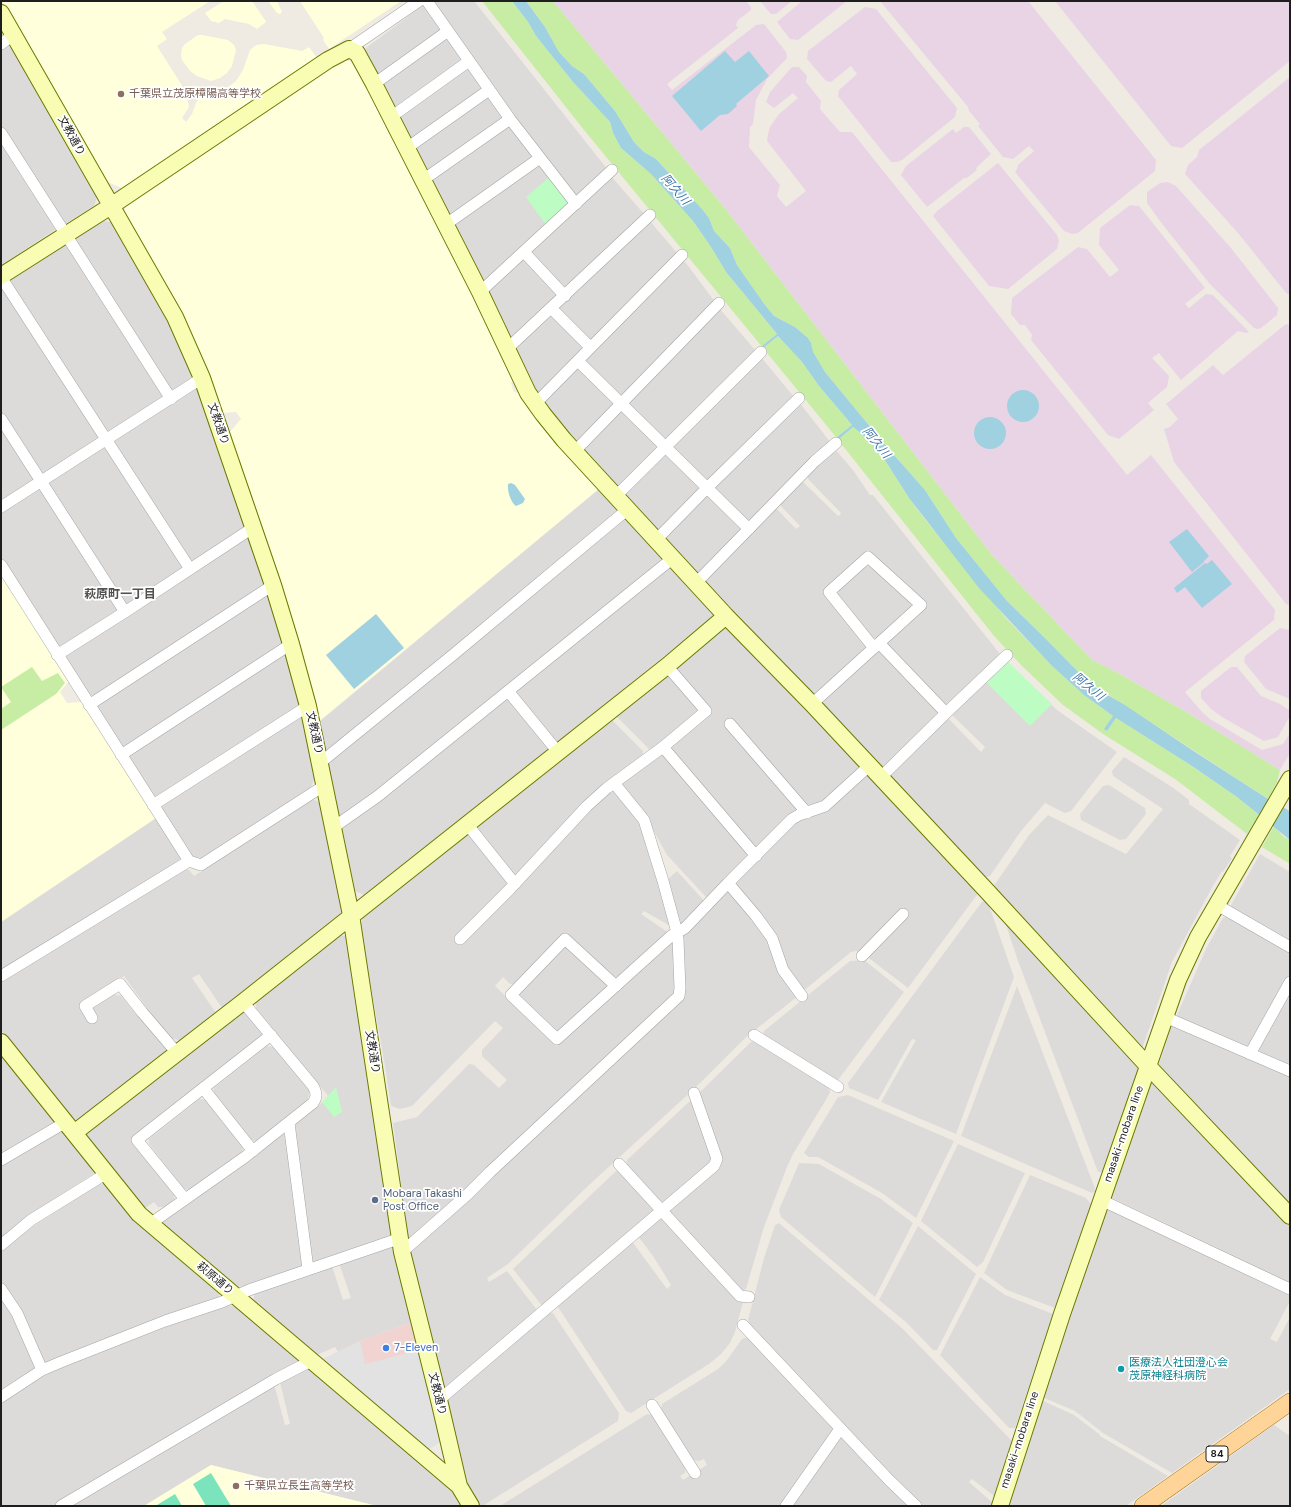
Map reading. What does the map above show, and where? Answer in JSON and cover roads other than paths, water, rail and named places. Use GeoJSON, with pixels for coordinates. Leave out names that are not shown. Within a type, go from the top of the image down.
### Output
{"type":"FeatureCollection","features":[{"type":"Feature","properties":{"kind":"main road","name":"84"},"geometry":{"type":"LineString","coordinates":[[1143,1506],[1290,1402]]}},
{"type":"Feature","properties":{"kind":"street"},"geometry":{"type":"LineString","coordinates":[[190,569],[1,276],[111,206],[328,60],[349,50],[419,1]]}},
{"type":"Feature","properties":{"kind":"street"},"geometry":{"type":"LineString","coordinates":[[427,1],[489,90],[576,204]]}},
{"type":"Feature","properties":{"kind":"street","name":"文教通り"},"geometry":{"type":"LineString","coordinates":[[1,13],[7,39],[111,206],[175,317],[202,378],[273,585],[308,706],[352,916],[401,1245],[459,1486],[470,1506]]}},
{"type":"Feature","properties":{"kind":"street"},"geometry":{"type":"LineString","coordinates":[[374,84],[448,31]]}},
{"type":"Feature","properties":{"kind":"street"},"geometry":{"type":"LineString","coordinates":[[349,50],[357,53],[374,84],[480,292],[535,404],[575,451],[726,616],[812,704],[880,778],[991,894],[1147,1065],[1290,1216]]}},
{"type":"Feature","properties":{"kind":"street"},"geometry":{"type":"LineString","coordinates":[[391,118],[470,61]]}},
{"type":"Feature","properties":{"kind":"street"},"geometry":{"type":"LineString","coordinates":[[407,148],[489,90]]}},
{"type":"Feature","properties":{"kind":"street"},"geometry":{"type":"LineString","coordinates":[[423,180],[510,118]]}},
{"type":"Feature","properties":{"kind":"street"},"geometry":{"type":"LineString","coordinates":[[1,133],[171,399]]}},
{"type":"Feature","properties":{"kind":"street"},"geometry":{"type":"LineString","coordinates":[[445,224],[540,158]]}},
{"type":"Feature","properties":{"kind":"street"},"geometry":{"type":"LineString","coordinates":[[480,292],[612,170]]}},
{"type":"Feature","properties":{"kind":"street"},"geometry":{"type":"LineString","coordinates":[[507,349],[650,215]]}},
{"type":"Feature","properties":{"kind":"street"},"geometry":{"type":"LineString","coordinates":[[524,252],[565,296]]}},
{"type":"Feature","properties":{"kind":"street"},"geometry":{"type":"LineString","coordinates":[[535,404],[682,255]]}},
{"type":"Feature","properties":{"kind":"street"},"geometry":{"type":"LineString","coordinates":[[575,451],[719,302]]}},
{"type":"Feature","properties":{"kind":"street"},"geometry":{"type":"LineString","coordinates":[[551,308],[590,347]]}},
{"type":"Feature","properties":{"kind":"street"},"geometry":{"type":"LineString","coordinates":[[616,496],[664,446],[761,352]]}},
{"type":"Feature","properties":{"kind":"street"},"geometry":{"type":"LineString","coordinates":[[578,361],[749,529]]}},
{"type":"Feature","properties":{"kind":"street"},"geometry":{"type":"LineString","coordinates":[[1,507],[202,378]]}},
{"type":"Feature","properties":{"kind":"street"},"geometry":{"type":"LineString","coordinates":[[657,539],[799,398]]}},
{"type":"Feature","properties":{"kind":"street"},"geometry":{"type":"LineString","coordinates":[[1,419],[125,612]]}},
{"type":"Feature","properties":{"kind":"street"},"geometry":{"type":"LineString","coordinates":[[696,583],[815,461],[836,443]]}},
{"type":"Feature","properties":{"kind":"street"},"geometry":{"type":"LineString","coordinates":[[320,763],[628,509]]}},
{"type":"Feature","properties":{"kind":"street"},"geometry":{"type":"LineString","coordinates":[[57,655],[254,527]]}},
{"type":"Feature","properties":{"kind":"street"},"geometry":{"type":"LineString","coordinates":[[812,704],[876,645],[921,605],[868,557],[829,592],[876,645],[946,712]]}},
{"type":"Feature","properties":{"kind":"street"},"geometry":{"type":"LineString","coordinates":[[334,827],[378,796],[673,558]]}},
{"type":"Feature","properties":{"kind":"street"},"geometry":{"type":"LineString","coordinates":[[1,565],[88,705],[189,861],[201,865],[325,785]]}},
{"type":"Feature","properties":{"kind":"street"},"geometry":{"type":"LineString","coordinates":[[88,705],[273,585]]}},
{"type":"Feature","properties":{"kind":"street"},"geometry":{"type":"LineString","coordinates":[[1,1160],[70,1128],[177,1053],[667,666],[726,616]]}},
{"type":"Feature","properties":{"kind":"street"},"geometry":{"type":"LineString","coordinates":[[121,755],[291,644]]}},
{"type":"Feature","properties":{"kind":"street"},"geometry":{"type":"LineString","coordinates":[[880,778],[946,712],[1007,655]]}},
{"type":"Feature","properties":{"kind":"street"},"geometry":{"type":"LineString","coordinates":[[460,939],[515,884],[587,806],[614,783],[663,747],[706,711],[667,666]]}},
{"type":"Feature","properties":{"kind":"street"},"geometry":{"type":"LineString","coordinates":[[508,691],[558,752]]}},
{"type":"Feature","properties":{"kind":"street"},"geometry":{"type":"LineString","coordinates":[[153,805],[308,706]]}},
{"type":"Feature","properties":{"kind":"street"},"geometry":{"type":"LineString","coordinates":[[730,724],[807,813]]}},
{"type":"Feature","properties":{"kind":"street"},"geometry":{"type":"LineString","coordinates":[[663,747],[756,856]]}},
{"type":"Feature","properties":{"kind":"street"},"geometry":{"type":"LineString","coordinates":[[616,986],[565,939],[511,995],[557,1039],[677,932],[685,928],[792,819],[825,806],[869,766]]}},
{"type":"Feature","properties":{"kind":"street"},"geometry":{"type":"LineString","coordinates":[[1,1397],[42,1370],[165,1322],[308,1270],[401,1245],[468,1194],[677,999],[680,992],[677,932],[665,887],[644,820],[614,783]]}},
{"type":"Feature","properties":{"kind":"street","name":"masaki-mobara line"},"geometry":{"type":"LineString","coordinates":[[1000,1506],[1062,1314],[1147,1065],[1178,980],[1187,958],[1287,785]]}},
{"type":"Feature","properties":{"kind":"street"},"geometry":{"type":"LineString","coordinates":[[467,824],[515,884]]}},
{"type":"Feature","properties":{"kind":"street"},"geometry":{"type":"LineString","coordinates":[[1,976],[189,861]]}},
{"type":"Feature","properties":{"kind":"street"},"geometry":{"type":"LineString","coordinates":[[728,883],[756,916],[772,938],[783,970],[802,996]]}},
{"type":"Feature","properties":{"kind":"street"},"geometry":{"type":"LineString","coordinates":[[1217,905],[1290,947]]}},
{"type":"Feature","properties":{"kind":"street"},"geometry":{"type":"LineString","coordinates":[[862,956],[903,914]]}},
{"type":"Feature","properties":{"kind":"street"},"geometry":{"type":"LineString","coordinates":[[1250,1054],[1290,982]]}},
{"type":"Feature","properties":{"kind":"street"},"geometry":{"type":"LineString","coordinates":[[92,1018],[85,1006],[120,984],[177,1053]]}},
{"type":"Feature","properties":{"kind":"street"},"geometry":{"type":"LineString","coordinates":[[150,1224],[253,1151],[312,1104],[316,1098],[317,1092],[313,1086],[243,1002]]}},
{"type":"Feature","properties":{"kind":"street"},"geometry":{"type":"LineString","coordinates":[[1165,1017],[1290,1072]]}},
{"type":"Feature","properties":{"kind":"street"},"geometry":{"type":"LineString","coordinates":[[185,1199],[137,1140],[271,1034]]}},
{"type":"Feature","properties":{"kind":"street"},"geometry":{"type":"LineString","coordinates":[[754,1035],[838,1087]]}},
{"type":"Feature","properties":{"kind":"street","name":"萩原通り"},"geometry":{"type":"LineString","coordinates":[[1,1042],[139,1214],[459,1486]]}},
{"type":"Feature","properties":{"kind":"street"},"geometry":{"type":"LineString","coordinates":[[203,1088],[253,1151]]}},
{"type":"Feature","properties":{"kind":"street"},"geometry":{"type":"LineString","coordinates":[[439,1400],[716,1163],[717,1159],[694,1093]]}},
{"type":"Feature","properties":{"kind":"street"},"geometry":{"type":"LineString","coordinates":[[289,1123],[308,1270]]}},
{"type":"Feature","properties":{"kind":"street"},"geometry":{"type":"LineString","coordinates":[[619,1164],[740,1296],[749,1297]]}},
{"type":"Feature","properties":{"kind":"street"},"geometry":{"type":"LineString","coordinates":[[1,1245],[32,1220],[107,1174]]}},
{"type":"Feature","properties":{"kind":"street"},"geometry":{"type":"LineString","coordinates":[[1102,1200],[1290,1289]]}},
{"type":"Feature","properties":{"kind":"street"},"geometry":{"type":"LineString","coordinates":[[1,1289],[17,1313],[42,1370]]}},
{"type":"Feature","properties":{"kind":"street"},"geometry":{"type":"LineString","coordinates":[[743,1325],[910,1504]]}},
{"type":"Feature","properties":{"kind":"street"},"geometry":{"type":"LineString","coordinates":[[61,1506],[276,1379],[311,1361]]}},
{"type":"Feature","properties":{"kind":"street"},"geometry":{"type":"LineString","coordinates":[[652,1405],[695,1473]]}},
{"type":"Feature","properties":{"kind":"street"},"geometry":{"type":"LineString","coordinates":[[786,1506],[840,1428]]}},
{"type":"Feature","properties":{"kind":"water","name":"阿久川"},"geometry":{"type":"Polygon","coordinates":[[[512,1],[526,1],[545,27],[559,52],[572,66],[584,74],[615,111],[634,142],[644,152],[656,159],[702,209],[709,218],[714,231],[730,248],[737,265],[765,305],[774,316],[795,327],[808,338],[813,352],[825,372],[886,446],[925,490],[956,538],[1007,601],[1086,680],[1099,690],[1125,705],[1268,799],[1288,810],[1290,812],[1290,840],[1237,797],[1192,766],[1116,718],[1107,731],[1104,729],[1113,716],[1084,695],[1051,665],[979,588],[909,498],[881,454],[868,439],[853,427],[839,439],[837,437],[852,425],[819,386],[802,362],[778,336],[763,348],[762,346],[777,334],[726,272],[693,221],[651,174],[621,148],[613,133],[610,122],[573,82],[536,36],[528,22],[512,1]]]}},
{"type":"Feature","properties":{"kind":"water"},"geometry":{"type":"Polygon","coordinates":[[[725,51],[735,62],[749,51],[769,76],[736,104],[737,106],[728,114],[720,115],[701,131],[672,96],[725,51]]]}},
{"type":"Feature","properties":{"kind":"water"},"geometry":{"type":"Polygon","coordinates":[[[1020,390],[1026,390],[1036,397],[1039,406],[1038,412],[1032,419],[1026,422],[1020,422],[1010,415],[1007,409],[1007,403],[1014,393],[1020,390]]]}},
{"type":"Feature","properties":{"kind":"water"},"geometry":{"type":"Polygon","coordinates":[[[987,417],[993,417],[1003,424],[1006,433],[1005,439],[999,446],[993,449],[987,449],[977,442],[974,436],[974,430],[981,420],[987,417]]]}},
{"type":"Feature","properties":{"kind":"water"},"geometry":{"type":"Polygon","coordinates":[[[511,483],[515,485],[525,499],[523,503],[516,506],[512,502],[509,493],[508,484],[511,483]]]}},
{"type":"Feature","properties":{"kind":"water"},"geometry":{"type":"Polygon","coordinates":[[[1187,529],[1209,556],[1192,572],[1169,542],[1187,529]]]}},
{"type":"Feature","properties":{"kind":"water"},"geometry":{"type":"Polygon","coordinates":[[[1212,560],[1232,584],[1202,608],[1185,587],[1177,593],[1174,588],[1205,563],[1207,564],[1212,560]]]}},
{"type":"Feature","properties":{"kind":"water"},"geometry":{"type":"Polygon","coordinates":[[[376,614],[404,648],[354,689],[326,655],[376,614]]]}},
{"type":"Feature","properties":{"kind":"place","name":"千葉県立茂原樟陽高等学校"},"geometry":{"type":"Point","coordinates":[121,94]}},
{"type":"Feature","properties":{"kind":"place","name":"Mobara Takashi Post Office"},"geometry":{"type":"Point","coordinates":[375,1200]}},
{"type":"Feature","properties":{"kind":"place","name":"7-Eleven"},"geometry":{"type":"Point","coordinates":[386,1348]}},
{"type":"Feature","properties":{"kind":"place","name":"医療法人社団澄心会 茂原神経科病院"},"geometry":{"type":"Point","coordinates":[1121,1369]}},
{"type":"Feature","properties":{"kind":"place","name":"千葉県立長生高等学校"},"geometry":{"type":"Point","coordinates":[236,1486]}},
{"type":"Feature","properties":{"kind":"district","name":"萩原町一丁目"},"geometry":{"type":"Point","coordinates":[120,595]}}]}
